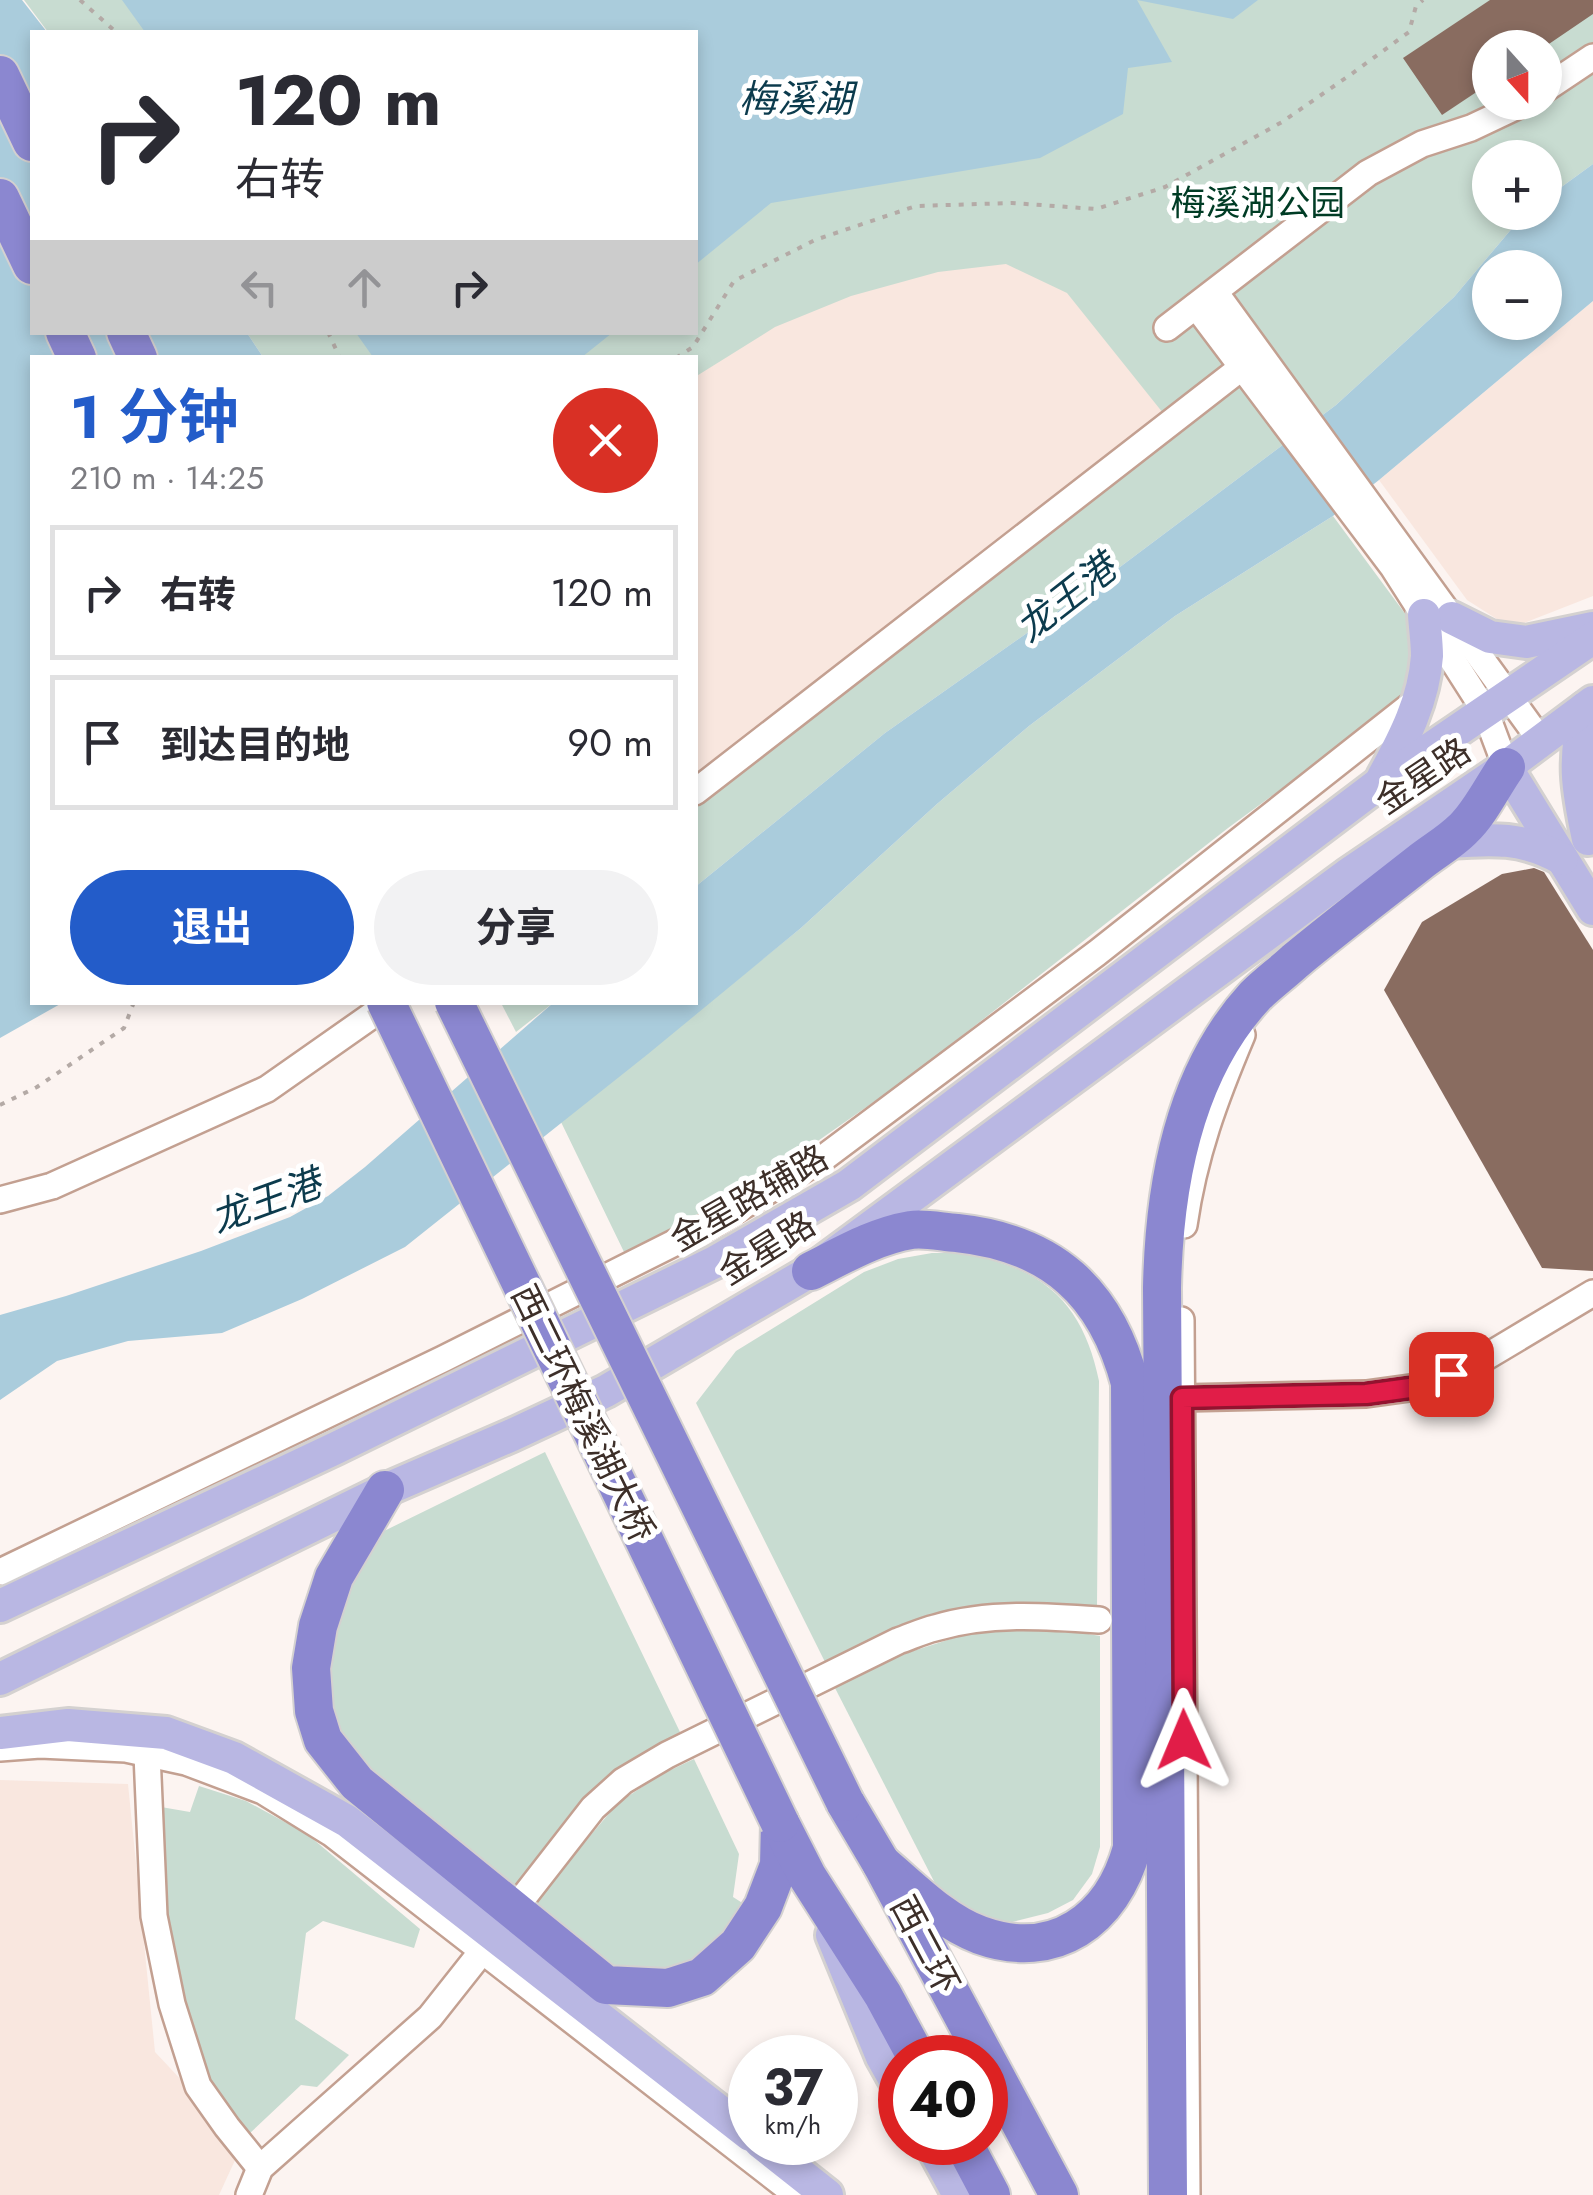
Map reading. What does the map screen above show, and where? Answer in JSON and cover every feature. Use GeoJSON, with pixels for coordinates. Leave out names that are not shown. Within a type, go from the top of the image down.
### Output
{"type":"FeatureCollection","features":[{"type":"Feature","properties":{"kind":"highway"},"geometry":{"type":"LineString","coordinates":[[0,75],[30,138]]}},
{"type":"Feature","properties":{"kind":"highway"},"geometry":{"type":"LineString","coordinates":[[0,198],[30,262]]}},
{"type":"Feature","properties":{"kind":"highway"},"geometry":{"type":"LineString","coordinates":[[1168,2195],[1164,1234],[1177,1155],[1188,1113],[1208,1068],[1256,994],[1464,828],[1506,767]]}},
{"type":"Feature","properties":{"kind":"highway","name":"西二环梅溪湖大桥"},"geometry":{"type":"LineString","coordinates":[[390,1005],[780,1823]]}},
{"type":"Feature","properties":{"kind":"highway","name":"西二环梅溪湖大桥"},"geometry":{"type":"LineString","coordinates":[[455,1005],[845,1802]]}},
{"type":"Feature","properties":{"kind":"highway"},"geometry":{"type":"LineString","coordinates":[[811,1271],[882,1237],[916,1230],[987,1236],[1022,1248],[1068,1274],[1088,1295],[1110,1326],[1130,1384],[1132,1848],[1124,1874],[1108,1902],[1089,1921],[1068,1935],[1026,1944],[979,1935],[948,1918],[881,1862]]}},
{"type":"Feature","properties":{"kind":"highway"},"geometry":{"type":"LineString","coordinates":[[386,1490],[334,1578],[318,1626],[311,1668],[314,1711],[323,1740],[357,1783],[606,1985],[668,1988],[702,1978],[738,1945],[764,1907],[779,1865],[780,1823]]}},
{"type":"Feature","properties":{"kind":"highway","name":"西二环"},"geometry":{"type":"LineString","coordinates":[[845,1802],[1059,2195]]}},
{"type":"Feature","properties":{"kind":"highway","name":"西二环"},"geometry":{"type":"LineString","coordinates":[[780,1823],[807,1876],[904,2035]]}},
{"type":"Feature","properties":{"kind":"highway"},"geometry":{"type":"LineString","coordinates":[[975,2165],[991,2195]]}},
{"type":"Feature","properties":{"kind":"main road"},"geometry":{"type":"LineString","coordinates":[[1380,783],[1402,744],[1420,698],[1438,617],[1490,637],[1526,642],[1593,628]]}},
{"type":"Feature","properties":{"kind":"main road","name":"金星路"},"geometry":{"type":"LineString","coordinates":[[0,1606],[353,1440],[715,1262],[849,1185],[1380,783],[1593,638]]}},
{"type":"Feature","properties":{"kind":"main road"},"geometry":{"type":"LineString","coordinates":[[1589,705],[1577,742],[1577,787],[1591,843]]}},
{"type":"Feature","properties":{"kind":"main road","name":"金星路"},"geometry":{"type":"LineString","coordinates":[[0,1679],[386,1490],[606,1390],[811,1271],[1348,876],[1589,705]]}},
{"type":"Feature","properties":{"kind":"main road"},"geometry":{"type":"LineString","coordinates":[[1541,741],[1568,806],[1591,843]]}},
{"type":"Feature","properties":{"kind":"main road"},"geometry":{"type":"LineString","coordinates":[[1506,767],[1593,910]]}},
{"type":"Feature","properties":{"kind":"main road"},"geometry":{"type":"LineString","coordinates":[[1446,842],[1498,838],[1545,850],[1562,860]]}},
{"type":"Feature","properties":{"kind":"main road"},"geometry":{"type":"LineString","coordinates":[[0,1734],[68,1725],[166,1733],[248,1765],[347,1821],[728,2118]]}},
{"type":"Feature","properties":{"kind":"main road"},"geometry":{"type":"LineString","coordinates":[[807,1876],[878,2046]]}},
{"type":"Feature","properties":{"kind":"main road"},"geometry":{"type":"LineString","coordinates":[[789,2165],[827,2195]]}},
{"type":"Feature","properties":{"kind":"main road"},"geometry":{"type":"LineString","coordinates":[[943,2165],[959,2195]]}},
{"type":"Feature","properties":{"kind":"street"},"geometry":{"type":"LineString","coordinates":[[1562,78],[1593,56]]}},
{"type":"Feature","properties":{"kind":"street"},"geometry":{"type":"LineString","coordinates":[[1167,328],[1368,172],[1422,144],[1488,120]]}},
{"type":"Feature","properties":{"kind":"street"},"geometry":{"type":"LineString","coordinates":[[1205,299],[1401,563],[1497,703],[1541,741]]}},
{"type":"Feature","properties":{"kind":"street"},"geometry":{"type":"LineString","coordinates":[[698,790],[1252,361]]}},
{"type":"Feature","properties":{"kind":"street","name":"金星路辅路"},"geometry":{"type":"LineString","coordinates":[[0,1572],[716,1222],[826,1156],[1098,953],[1420,698]]}},
{"type":"Feature","properties":{"kind":"street"},"geometry":{"type":"LineString","coordinates":[[1497,703],[1506,767]]}},
{"type":"Feature","properties":{"kind":"street"},"geometry":{"type":"LineString","coordinates":[[1188,2195],[1175,1624],[1182,1248],[1188,1197],[1210,1113],[1244,1031],[1291,965]]}},
{"type":"Feature","properties":{"kind":"street"},"geometry":{"type":"LineString","coordinates":[[0,1200],[52,1186],[267,1089],[385,1005]]}},
{"type":"Feature","properties":{"kind":"street"},"geometry":{"type":"LineString","coordinates":[[1182,1398],[1366,1394],[1417,1387],[1486,1357],[1593,1293]]}},
{"type":"Feature","properties":{"kind":"street"},"geometry":{"type":"LineString","coordinates":[[526,1894],[593,1808],[623,1781],[668,1754],[898,1641],[936,1627],[980,1619],[1038,1616],[1099,1620]]}},
{"type":"Feature","properties":{"kind":"street"},"geometry":{"type":"LineString","coordinates":[[0,1748],[40,1745],[126,1749],[186,1762],[262,1791],[331,1833],[484,1948],[797,2195]]}},
{"type":"Feature","properties":{"kind":"street"},"geometry":{"type":"LineString","coordinates":[[147,1754],[154,1916],[172,2004],[198,2086],[260,2168]]}},
{"type":"Feature","properties":{"kind":"street"},"geometry":{"type":"LineString","coordinates":[[249,2195],[260,2168],[430,2017],[484,1948]]}},
{"type":"Feature","properties":{"kind":"path"},"geometry":{"type":"LineString","coordinates":[[80,0],[114,30]]}},
{"type":"Feature","properties":{"kind":"path"},"geometry":{"type":"LineString","coordinates":[[681,355],[693,347],[734,280],[815,240],[916,206],[1012,203],[1096,209],[1165,187],[1282,122],[1409,32],[1416,6],[1423,0]]}},
{"type":"Feature","properties":{"kind":"path"},"geometry":{"type":"LineString","coordinates":[[0,1105],[37,1087],[124,1028],[133,1005]]}},
{"type":"Feature","properties":{"kind":"shaded area"},"geometry":{"type":"Polygon","coordinates":[[[1593,0],[1593,114],[1532,140],[1472,140],[1472,172],[698,792],[698,355],[684,355],[1472,47],[1472,120],[1562,120],[1562,30],[1516,30],[1593,0]]]}},
{"type":"Feature","properties":{"kind":"shaded area"},"geometry":{"type":"Polygon","coordinates":[[[1593,301],[1593,596],[1511,628],[1467,600],[1379,480],[1546,340],[1562,340],[1562,327],[1593,301]]]}},
{"type":"Feature","properties":{"kind":"shaded area"},"geometry":{"type":"Polygon","coordinates":[[[0,1780],[128,1784],[155,2052],[242,2145],[219,2195],[0,2195],[0,1780]]]}},
{"type":"Feature","properties":{"kind":"green space","name":"梅溪湖公园"},"geometry":{"type":"Polygon","coordinates":[[[24,0],[1593,0],[1593,164],[1562,187],[1562,140],[1472,140],[1472,230],[1511,230],[1494,250],[1472,250],[1472,276],[1454,297],[1336,405],[1112,573],[885,733],[698,885],[698,792],[1171,423],[1067,293],[1006,264],[938,272],[851,296],[775,327],[698,375],[698,355],[262,355],[248,335],[698,335],[698,30],[46,30],[24,0]]]}},
{"type":"Feature","properties":{"kind":"green space"},"geometry":{"type":"Polygon","coordinates":[[[1333,516],[1409,619],[1418,654],[1406,693],[908,1078],[772,1173],[625,1254],[561,1122],[801,928],[1029,726],[1175,616],[1333,516]]]}},
{"type":"Feature","properties":{"kind":"green space"},"geometry":{"type":"Polygon","coordinates":[[[502,1005],[550,1005],[516,1032],[502,1005]]]}},
{"type":"Feature","properties":{"kind":"green space"},"geometry":{"type":"Polygon","coordinates":[[[932,1253],[978,1255],[1040,1281],[1068,1307],[1087,1340],[1099,1381],[1097,1606],[991,1604],[877,1636],[826,1664],[696,1403],[736,1351],[864,1272],[898,1259],[932,1253]]]}},
{"type":"Feature","properties":{"kind":"green space"},"geometry":{"type":"Polygon","coordinates":[[[545,1452],[680,1732],[636,1758],[569,1815],[513,1888],[349,1754],[334,1724],[322,1633],[341,1581],[382,1532],[545,1452]]]}},
{"type":"Feature","properties":{"kind":"green space"},"geometry":{"type":"Polygon","coordinates":[[[1041,1626],[1100,1636],[1100,1847],[1092,1874],[1073,1900],[1048,1913],[1012,1922],[970,1917],[940,1893],[835,1688],[857,1673],[976,1631],[1041,1626]]]}},
{"type":"Feature","properties":{"kind":"green space"},"geometry":{"type":"Polygon","coordinates":[[[694,1759],[739,1854],[733,1897],[744,1904],[718,1946],[678,1967],[648,1973],[615,1967],[532,1904],[618,1803],[660,1775],[694,1759]]]}},
{"type":"Feature","properties":{"kind":"green space"},"geometry":{"type":"Polygon","coordinates":[[[199,1786],[246,1801],[307,1834],[420,1929],[414,1948],[323,1921],[306,1933],[295,2019],[349,2055],[317,2087],[301,2085],[249,2134],[207,2073],[163,1925],[161,1807],[190,1812],[199,1786]]]}},
{"type":"Feature","properties":{"kind":"water"},"geometry":{"type":"Polygon","coordinates":[[[0,0],[22,0],[45,30],[30,30],[30,335],[248,335],[262,355],[30,355],[30,1005],[58,1005],[0,1038],[0,0]]]}},
{"type":"Feature","properties":{"kind":"water","name":"梅溪湖"},"geometry":{"type":"Polygon","coordinates":[[[122,0],[1137,0],[1172,62],[1128,68],[1123,114],[1040,158],[771,203],[698,263],[698,30],[144,30],[122,0]]]}},
{"type":"Feature","properties":{"kind":"water"},"geometry":{"type":"Polygon","coordinates":[[[1137,0],[1258,0],[1233,19],[1137,0]]]}},
{"type":"Feature","properties":{"kind":"water"},"geometry":{"type":"Polygon","coordinates":[[[1593,164],[1593,301],[1562,327],[1562,250],[1494,250],[1511,230],[1562,230],[1562,187],[1593,164]]]}},
{"type":"Feature","properties":{"kind":"water"},"geometry":{"type":"Polygon","coordinates":[[[1472,276],[1472,340],[1546,340],[1333,516],[1175,616],[1029,726],[801,928],[405,1247],[302,1299],[222,1333],[128,1341],[57,1361],[0,1400],[0,1315],[201,1251],[290,1217],[328,1196],[551,1005],[698,1005],[698,885],[885,733],[1112,573],[1336,405],[1454,297],[1472,276]]]}},
{"type":"Feature","properties":{"kind":"water"},"geometry":{"type":"Polygon","coordinates":[[[357,335],[610,335],[584,355],[372,355],[357,335]]]}},
{"type":"Feature","properties":{"kind":"building"},"geometry":{"type":"Polygon","coordinates":[[[1490,0],[1593,0],[1593,14],[1562,35],[1562,30],[1472,30],[1472,95],[1442,115],[1403,58],[1490,0]]]}},
{"type":"Feature","properties":{"kind":"building"},"geometry":{"type":"Polygon","coordinates":[[[1534,868],[1544,872],[1593,950],[1593,1271],[1542,1268],[1384,990],[1422,922],[1502,874],[1534,868]]]}},
{"type":"Feature","properties":{"kind":"route"},"geometry":{"type":"LineString","coordinates":[[1184,1740],[1182,1398],[1366,1394],[1417,1387],[1451,1374]]}},
{"type":"Feature","properties":{"kind":"water label","name":"龙王港"},"geometry":{"type":"Point","coordinates":[1066,598]}},
{"type":"Feature","properties":{"kind":"water label","name":"龙王港"},"geometry":{"type":"Point","coordinates":[266,1201]}}]}
